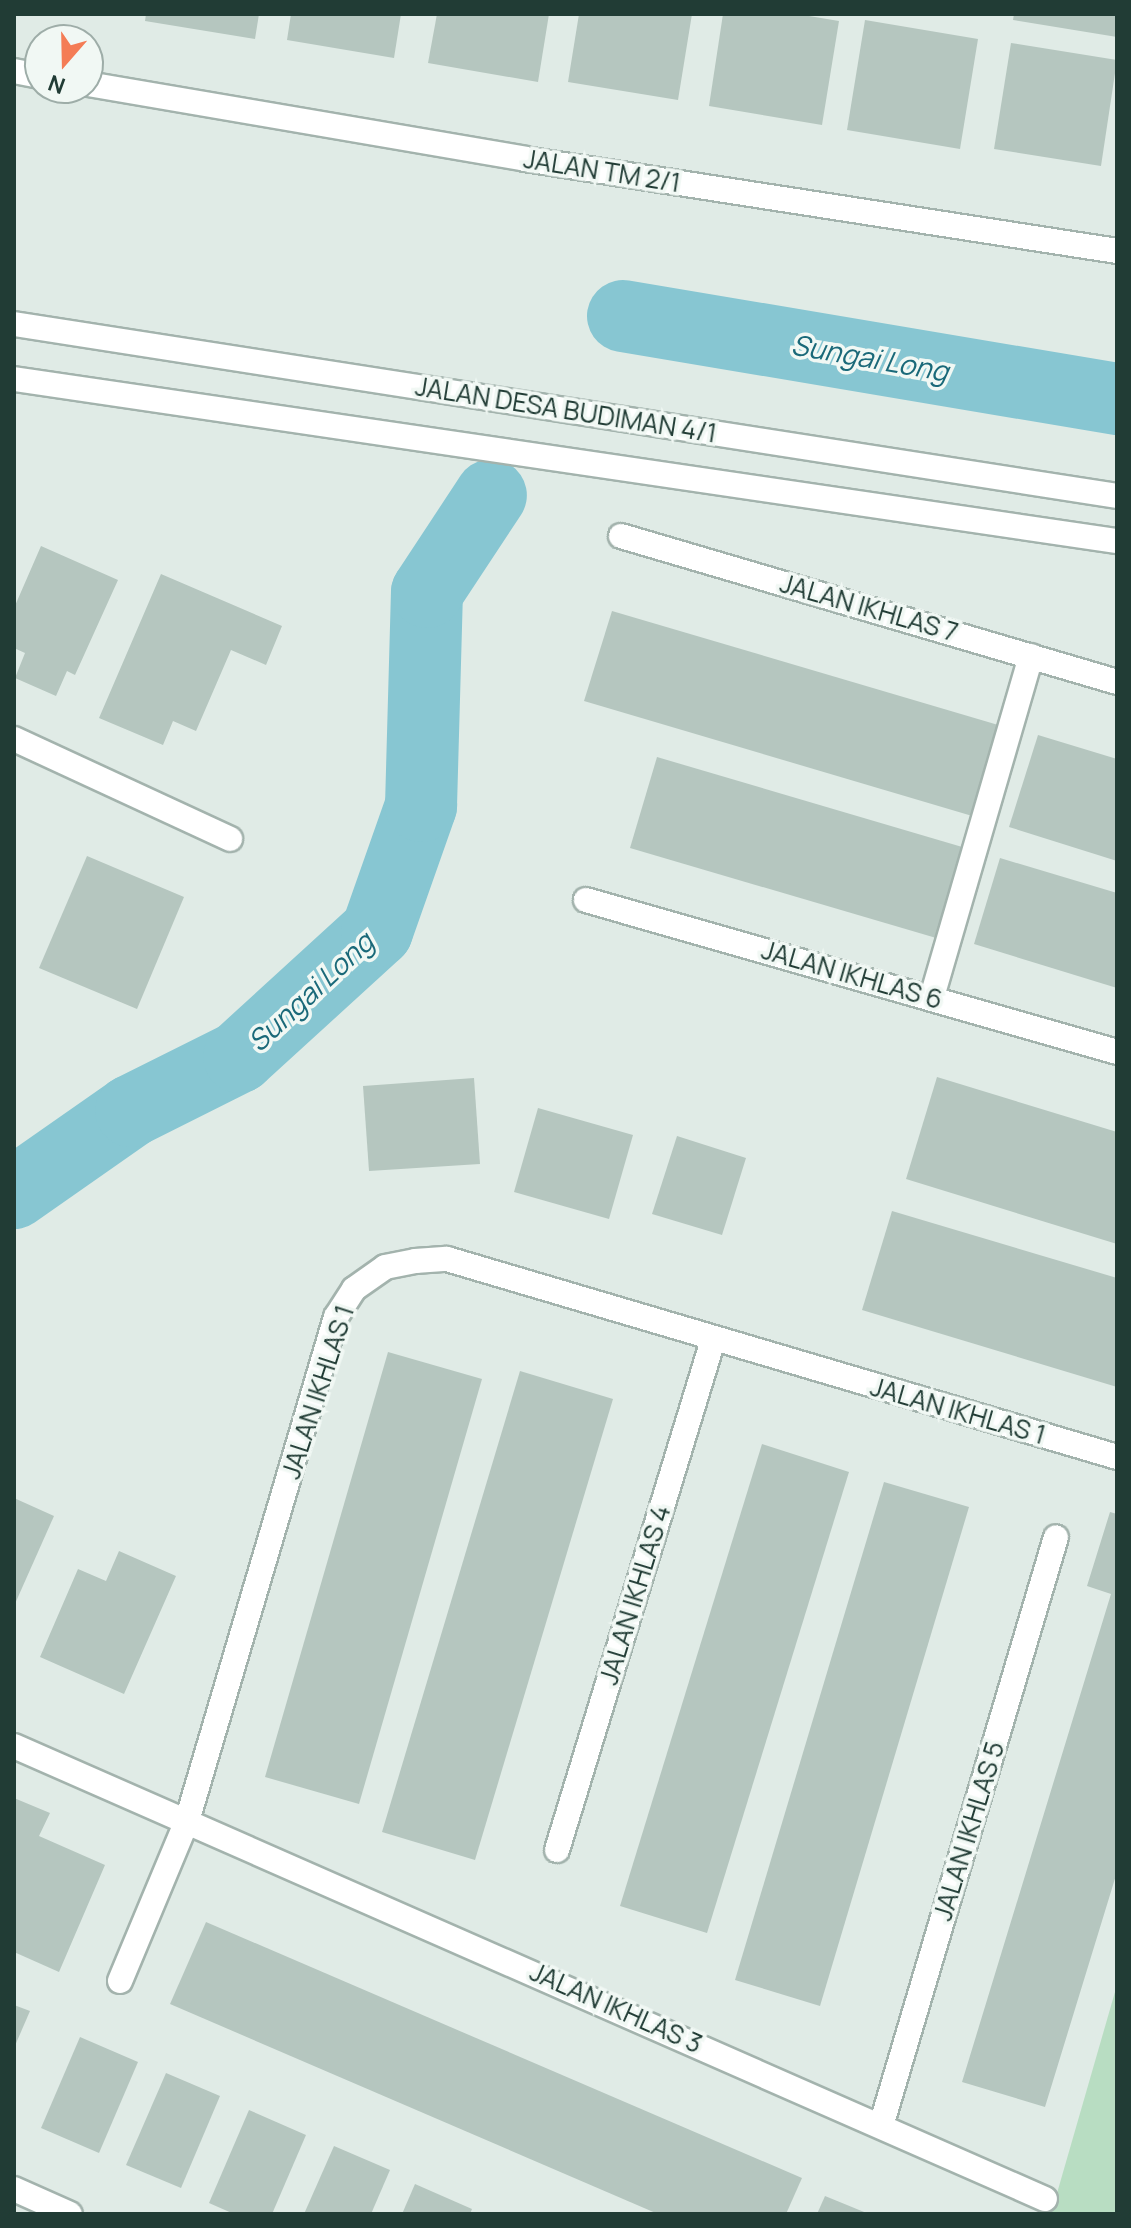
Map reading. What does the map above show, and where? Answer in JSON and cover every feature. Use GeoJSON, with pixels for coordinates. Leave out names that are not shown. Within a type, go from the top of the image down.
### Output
{"type":"FeatureCollection","features":[{"type":"Feature","properties":{"kind":"street","name":"JALAN TM 2/1"},"geometry":{"type":"LineString","coordinates":[[104,87],[525,159],[1117,251]]}},
{"type":"Feature","properties":{"kind":"street","name":"JALAN DESA BUDIMAN 4/1"},"geometry":{"type":"LineString","coordinates":[[14,324],[1117,496]]}},
{"type":"Feature","properties":{"kind":"street","name":"JALAN DESA BUDIMAN 4/1"},"geometry":{"type":"LineString","coordinates":[[14,379],[1117,541]]}},
{"type":"Feature","properties":{"kind":"street","name":"JALAN IKHLAS 7"},"geometry":{"type":"LineString","coordinates":[[621,536],[1117,682]]}},
{"type":"Feature","properties":{"kind":"street"},"geometry":{"type":"LineString","coordinates":[[932,997],[1031,656]]}},
{"type":"Feature","properties":{"kind":"street"},"geometry":{"type":"LineString","coordinates":[[14,739],[230,839]]}},
{"type":"Feature","properties":{"kind":"street","name":"JALAN IKHLAS 6"},"geometry":{"type":"LineString","coordinates":[[586,900],[1117,1052]]}},
{"type":"Feature","properties":{"kind":"street","name":"JALAN IKHLAS 1"},"geometry":{"type":"LineString","coordinates":[[120,1981],[187,1821],[336,1317],[354,1289],[385,1267],[430,1258],[447,1259],[1117,1457]]}},
{"type":"Feature","properties":{"kind":"street","name":"JALAN IKHLAS 4"},"geometry":{"type":"LineString","coordinates":[[557,1850],[713,1340]]}},
{"type":"Feature","properties":{"kind":"street","name":"JALAN IKHLAS 5"},"geometry":{"type":"LineString","coordinates":[[881,2126],[1056,1537]]}},
{"type":"Feature","properties":{"kind":"street","name":"JALAN IKHLAS 3"},"geometry":{"type":"LineString","coordinates":[[14,1746],[1045,2199]]}},
{"type":"Feature","properties":{"kind":"street"},"geometry":{"type":"LineString","coordinates":[[14,2189],[70,2214]]}},
{"type":"Feature","properties":{"kind":"green space"},"geometry":{"type":"Polygon","coordinates":[[[1117,1985],[1117,2214],[1051,2214],[1117,1985]]]}},
{"type":"Feature","properties":{"kind":"building"},"geometry":{"type":"Polygon","coordinates":[[[146,14],[259,14],[255,39],[145,21],[146,14]]]}},
{"type":"Feature","properties":{"kind":"building"},"geometry":{"type":"Polygon","coordinates":[[[291,14],[401,14],[394,58],[287,40],[291,14]]]}},
{"type":"Feature","properties":{"kind":"building"},"geometry":{"type":"Polygon","coordinates":[[[437,14],[549,14],[538,82],[428,63],[437,14]]]}},
{"type":"Feature","properties":{"kind":"building"},"geometry":{"type":"Polygon","coordinates":[[[579,14],[692,14],[678,100],[568,82],[579,14]]]}},
{"type":"Feature","properties":{"kind":"building"},"geometry":{"type":"Polygon","coordinates":[[[723,14],[797,14],[839,21],[822,125],[709,106],[723,14]]]}},
{"type":"Feature","properties":{"kind":"building"},"geometry":{"type":"Polygon","coordinates":[[[1014,14],[1117,14],[1117,37],[1013,20],[1014,14]]]}},
{"type":"Feature","properties":{"kind":"building"},"geometry":{"type":"Polygon","coordinates":[[[865,20],[978,39],[960,149],[847,130],[865,20]]]}},
{"type":"Feature","properties":{"kind":"building"},"geometry":{"type":"Polygon","coordinates":[[[1011,43],[1117,60],[1101,166],[994,149],[1011,43]]]}},
{"type":"Feature","properties":{"kind":"building"},"geometry":{"type":"Polygon","coordinates":[[[41,546],[118,580],[75,675],[67,671],[56,696],[15,678],[25,653],[14,648],[14,608],[41,546]]]}},
{"type":"Feature","properties":{"kind":"building"},"geometry":{"type":"Polygon","coordinates":[[[161,574],[282,626],[266,665],[231,650],[196,731],[173,721],[163,745],[99,718],[161,574]]]}},
{"type":"Feature","properties":{"kind":"building"},"geometry":{"type":"Polygon","coordinates":[[[612,611],[1005,727],[979,818],[584,701],[612,611]]]}},
{"type":"Feature","properties":{"kind":"building"},"geometry":{"type":"Polygon","coordinates":[[[1038,735],[1117,759],[1117,861],[1009,827],[1038,735]]]}},
{"type":"Feature","properties":{"kind":"building"},"geometry":{"type":"Polygon","coordinates":[[[657,757],[969,849],[943,940],[630,848],[657,757]]]}},
{"type":"Feature","properties":{"kind":"building"},"geometry":{"type":"Polygon","coordinates":[[[87,856],[184,897],[137,1009],[39,968],[87,856]]]}},
{"type":"Feature","properties":{"kind":"building"},"geometry":{"type":"Polygon","coordinates":[[[1000,858],[1117,893],[1117,988],[974,944],[1000,858]]]}},
{"type":"Feature","properties":{"kind":"building"},"geometry":{"type":"Polygon","coordinates":[[[937,1077],[1117,1132],[1117,1244],[906,1179],[937,1077]]]}},
{"type":"Feature","properties":{"kind":"building"},"geometry":{"type":"Polygon","coordinates":[[[474,1078],[480,1164],[369,1171],[363,1086],[474,1078]]]}},
{"type":"Feature","properties":{"kind":"building"},"geometry":{"type":"Polygon","coordinates":[[[538,1108],[633,1135],[609,1219],[514,1192],[538,1108]]]}},
{"type":"Feature","properties":{"kind":"building"},"geometry":{"type":"Polygon","coordinates":[[[677,1136],[746,1158],[722,1235],[652,1214],[677,1136]]]}},
{"type":"Feature","properties":{"kind":"building"},"geometry":{"type":"Polygon","coordinates":[[[892,1211],[1117,1278],[1117,1387],[862,1310],[892,1211]]]}},
{"type":"Feature","properties":{"kind":"building"},"geometry":{"type":"Polygon","coordinates":[[[388,1352],[482,1379],[359,1804],[265,1777],[388,1352]]]}},
{"type":"Feature","properties":{"kind":"building"},"geometry":{"type":"Polygon","coordinates":[[[520,1371],[613,1399],[475,1860],[382,1832],[520,1371]]]}},
{"type":"Feature","properties":{"kind":"building"},"geometry":{"type":"Polygon","coordinates":[[[762,1444],[849,1472],[707,1933],[620,1906],[762,1444]]]}},
{"type":"Feature","properties":{"kind":"building"},"geometry":{"type":"Polygon","coordinates":[[[884,1482],[969,1507],[820,2006],[735,1980],[884,1482]]]}},
{"type":"Feature","properties":{"kind":"building"},"geometry":{"type":"Polygon","coordinates":[[[14,1498],[54,1516],[14,1606],[14,1498]]]}},
{"type":"Feature","properties":{"kind":"building"},"geometry":{"type":"Polygon","coordinates":[[[1110,1512],[1117,1514],[1117,1872],[1045,2107],[962,2082],[1111,1594],[1087,1586],[1110,1512]]]}},
{"type":"Feature","properties":{"kind":"building"},"geometry":{"type":"Polygon","coordinates":[[[119,1551],[176,1576],[124,1694],[40,1657],[78,1569],[106,1581],[119,1551]]]}},
{"type":"Feature","properties":{"kind":"building"},"geometry":{"type":"Polygon","coordinates":[[[14,1798],[50,1813],[39,1836],[105,1865],[59,1972],[14,1952],[14,1798]]]}},
{"type":"Feature","properties":{"kind":"building"},"geometry":{"type":"Polygon","coordinates":[[[206,1922],[802,2178],[786,2214],[658,2214],[170,2004],[206,1922]]]}},
{"type":"Feature","properties":{"kind":"building"},"geometry":{"type":"Polygon","coordinates":[[[14,2005],[30,2011],[14,2048],[14,2005]]]}},
{"type":"Feature","properties":{"kind":"building"},"geometry":{"type":"Polygon","coordinates":[[[80,2037],[138,2062],[99,2153],[41,2128],[80,2037]]]}},
{"type":"Feature","properties":{"kind":"building"},"geometry":{"type":"Polygon","coordinates":[[[166,2073],[220,2096],[181,2188],[126,2165],[166,2073]]]}},
{"type":"Feature","properties":{"kind":"building"},"geometry":{"type":"Polygon","coordinates":[[[249,2110],[306,2135],[272,2214],[234,2214],[209,2203],[249,2110]]]}},
{"type":"Feature","properties":{"kind":"building"},"geometry":{"type":"Polygon","coordinates":[[[334,2146],[390,2170],[371,2214],[304,2214],[334,2146]]]}},
{"type":"Feature","properties":{"kind":"building"},"geometry":{"type":"Polygon","coordinates":[[[415,2184],[472,2209],[470,2214],[402,2214],[415,2184]]]}},
{"type":"Feature","properties":{"kind":"building"},"geometry":{"type":"Polygon","coordinates":[[[825,2196],[869,2214],[817,2214],[825,2196]]]}},
{"type":"Feature","properties":{"kind":"waterway","name":"Sungai Long"},"geometry":{"type":"LineString","coordinates":[[623,316],[1117,399]]}},
{"type":"Feature","properties":{"kind":"waterway","name":"Sungai Long"},"geometry":{"type":"LineString","coordinates":[[14,1193],[131,1111],[239,1057],[377,931],[421,806],[427,592],[491,495]]}}]}
